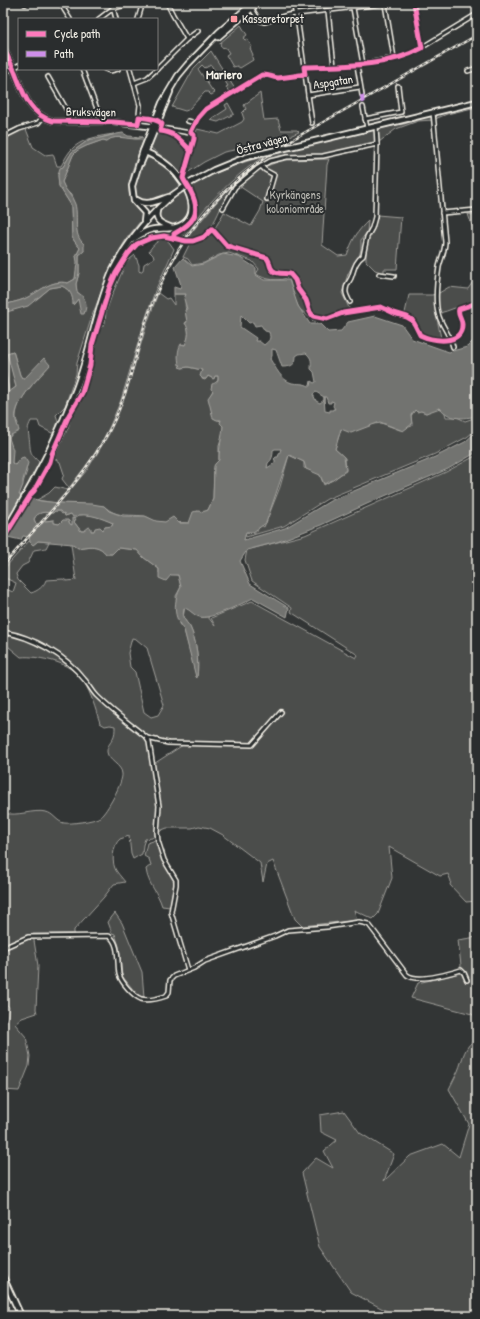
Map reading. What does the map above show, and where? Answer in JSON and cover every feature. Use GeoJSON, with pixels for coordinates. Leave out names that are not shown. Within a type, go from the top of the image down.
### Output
{"type":"FeatureCollection","features":[{"type":"Feature","properties":{"kind":"street"},"geometry":{"type":"LineString","coordinates":[[60,3],[69,18]]}},
{"type":"Feature","properties":{"kind":"street"},"geometry":{"type":"LineString","coordinates":[[112,3],[116,18]]}},
{"type":"Feature","properties":{"kind":"street"},"geometry":{"type":"LineString","coordinates":[[100,18],[114,9],[132,3]]}},
{"type":"Feature","properties":{"kind":"street"},"geometry":{"type":"LineString","coordinates":[[138,18],[141,9],[139,3]]}},
{"type":"Feature","properties":{"kind":"street"},"geometry":{"type":"LineString","coordinates":[[167,3],[172,15],[187,38]]}},
{"type":"Feature","properties":{"kind":"street"},"geometry":{"type":"LineString","coordinates":[[144,224],[146,217],[145,213],[134,201],[131,190],[132,182],[154,127],[170,94],[171,88],[183,70],[219,32],[251,5],[258,3]]}},
{"type":"Feature","properties":{"kind":"street"},"geometry":{"type":"LineString","coordinates":[[293,3],[298,24],[312,123]]}},
{"type":"Feature","properties":{"kind":"street"},"geometry":{"type":"LineString","coordinates":[[251,5],[259,20],[263,22],[296,14],[390,3]]}},
{"type":"Feature","properties":{"kind":"street"},"geometry":{"type":"LineString","coordinates":[[414,3],[422,48]]}},
{"type":"Feature","properties":{"kind":"street"},"geometry":{"type":"LineString","coordinates":[[385,4],[394,58]]}},
{"type":"Feature","properties":{"kind":"street"},"geometry":{"type":"LineString","coordinates":[[353,8],[363,64]]}},
{"type":"Feature","properties":{"kind":"street"},"geometry":{"type":"LineString","coordinates":[[328,11],[334,66]]}},
{"type":"Feature","properties":{"kind":"street"},"geometry":{"type":"LineString","coordinates":[[304,67],[357,65],[405,56],[422,48],[477,14]]}},
{"type":"Feature","properties":{"kind":"street"},"geometry":{"type":"LineString","coordinates":[[158,67],[187,38],[198,31]]}},
{"type":"Feature","properties":{"kind":"street"},"geometry":{"type":"LineString","coordinates":[[3,47],[26,101],[43,117],[38,123],[18,129],[3,137]]}},
{"type":"Feature","properties":{"kind":"street"},"geometry":{"type":"LineString","coordinates":[[357,65],[362,95]]}},
{"type":"Feature","properties":{"kind":"street"},"geometry":{"type":"LineString","coordinates":[[3,73],[18,66]]}},
{"type":"Feature","properties":{"kind":"street"},"geometry":{"type":"LineString","coordinates":[[468,71],[477,68]]}},
{"type":"Feature","properties":{"kind":"street"},"geometry":{"type":"LineString","coordinates":[[82,70],[102,122]]}},
{"type":"Feature","properties":{"kind":"street"},"geometry":{"type":"LineString","coordinates":[[130,70],[140,107],[138,124]]}},
{"type":"Feature","properties":{"kind":"street"},"geometry":{"type":"LineString","coordinates":[[134,83],[146,78],[155,70]]}},
{"type":"Feature","properties":{"kind":"street"},"geometry":{"type":"LineString","coordinates":[[154,127],[187,133],[191,132],[195,123],[206,109],[262,75],[269,75],[277,78],[305,74]]}},
{"type":"Feature","properties":{"kind":"street"},"geometry":{"type":"LineString","coordinates":[[48,77],[73,121]]}},
{"type":"Feature","properties":{"kind":"street"},"geometry":{"type":"LineString","coordinates":[[365,119],[401,112],[398,86]]}},
{"type":"Feature","properties":{"kind":"street","name":"Aspgatan"},"geometry":{"type":"LineString","coordinates":[[308,95],[360,87]]}},
{"type":"Feature","properties":{"kind":"street","name":"Östra vägen"},"geometry":{"type":"LineString","coordinates":[[3,534],[27,495],[47,456],[70,405],[113,270],[129,243],[144,224],[171,196],[190,183],[214,170],[246,157],[477,102]]}},
{"type":"Feature","properties":{"kind":"street"},"geometry":{"type":"LineString","coordinates":[[364,107],[367,128]]}},
{"type":"Feature","properties":{"kind":"street"},"geometry":{"type":"LineString","coordinates":[[433,112],[445,246],[439,269],[437,312],[440,321],[451,339],[453,347]]}},
{"type":"Feature","properties":{"kind":"street","name":"Bruksvägen"},"geometry":{"type":"LineString","coordinates":[[43,117],[54,121],[138,124],[154,127]]}},
{"type":"Feature","properties":{"kind":"street"},"geometry":{"type":"LineString","coordinates":[[188,121],[195,123]]}},
{"type":"Feature","properties":{"kind":"street"},"geometry":{"type":"LineString","coordinates":[[350,302],[346,293],[346,286],[351,277],[354,266],[358,260],[364,256],[367,237],[374,221],[377,144],[376,126]]}},
{"type":"Feature","properties":{"kind":"street"},"geometry":{"type":"LineString","coordinates":[[223,208],[235,187],[261,166],[270,161],[281,158],[322,156],[377,144]]}},
{"type":"Feature","properties":{"kind":"street"},"geometry":{"type":"LineString","coordinates":[[129,243],[141,234],[148,231],[172,228],[181,225],[189,218],[192,206],[191,199],[180,179],[172,169],[162,161],[144,151]]}},
{"type":"Feature","properties":{"kind":"street"},"geometry":{"type":"LineString","coordinates":[[261,166],[274,175],[268,198]]}},
{"type":"Feature","properties":{"kind":"street"},"geometry":{"type":"LineString","coordinates":[[133,197],[145,204],[171,196]]}},
{"type":"Feature","properties":{"kind":"street"},"geometry":{"type":"LineString","coordinates":[[158,209],[156,215],[157,219],[161,224],[172,228]]}},
{"type":"Feature","properties":{"kind":"street"},"geometry":{"type":"LineString","coordinates":[[442,213],[477,210]]}},
{"type":"Feature","properties":{"kind":"street"},"geometry":{"type":"LineString","coordinates":[[380,274],[394,276]]}},
{"type":"Feature","properties":{"kind":"street"},"geometry":{"type":"LineString","coordinates":[[3,632],[22,636],[63,659],[84,678],[95,694],[147,738],[168,743],[252,745],[281,712]]}},
{"type":"Feature","properties":{"kind":"street"},"geometry":{"type":"LineString","coordinates":[[147,738],[151,749],[159,806],[157,832],[158,841],[164,860],[176,880],[171,912],[188,970]]}},
{"type":"Feature","properties":{"kind":"street"},"geometry":{"type":"LineString","coordinates":[[3,948],[28,937],[109,936],[113,939],[116,945],[121,978],[135,995],[144,999],[166,996],[169,992],[172,978],[205,961],[268,939],[288,930],[327,927],[359,922],[370,926],[407,975],[411,978],[419,979],[461,970],[467,980]]}},
{"type":"Feature","properties":{"kind":"street"},"geometry":{"type":"LineString","coordinates":[[3,1277],[21,1316]]}},
{"type":"Feature","properties":{"kind":"green space"},"geometry":{"type":"Polygon","coordinates":[[[241,25],[247,35],[243,38],[245,40],[247,39],[252,47],[250,48],[253,55],[253,60],[240,68],[237,66],[233,67],[226,55],[229,53],[226,48],[221,47],[220,43],[241,25]]]}},
{"type":"Feature","properties":{"kind":"green space"},"geometry":{"type":"Polygon","coordinates":[[[211,51],[235,89],[229,92],[226,87],[228,86],[219,72],[216,73],[211,65],[205,68],[202,65],[198,69],[215,93],[211,95],[208,92],[205,92],[188,110],[185,111],[172,107],[194,68],[211,51]]]}},
{"type":"Feature","properties":{"kind":"green space"},"geometry":{"type":"Polygon","coordinates":[[[260,93],[264,120],[278,119],[281,130],[297,130],[299,132],[283,139],[265,144],[224,152],[187,173],[197,129],[219,134],[242,122],[244,119],[242,113],[246,109],[244,105],[260,93]]]}},
{"type":"Feature","properties":{"kind":"green space"},"geometry":{"type":"Polygon","coordinates":[[[228,103],[234,114],[218,122],[210,120],[227,109],[225,105],[228,103]]]}},
{"type":"Feature","properties":{"kind":"green space"},"geometry":{"type":"Polygon","coordinates":[[[477,104],[477,107],[447,114],[435,119],[439,114],[477,104]]]}},
{"type":"Feature","properties":{"kind":"green space"},"geometry":{"type":"Polygon","coordinates":[[[429,116],[432,117],[432,120],[418,121],[396,129],[379,142],[378,130],[380,128],[404,124],[429,116]]]}},
{"type":"Feature","properties":{"kind":"green space"},"geometry":{"type":"Polygon","coordinates":[[[24,124],[33,147],[45,155],[53,154],[57,166],[61,166],[70,151],[83,141],[93,138],[114,134],[93,140],[90,139],[72,152],[58,175],[59,186],[71,205],[72,237],[80,248],[76,256],[78,262],[75,279],[68,283],[62,282],[51,284],[24,299],[3,306],[3,134],[24,124]]]}},
{"type":"Feature","properties":{"kind":"green space"},"geometry":{"type":"Polygon","coordinates":[[[374,130],[376,134],[374,143],[312,156],[287,155],[275,157],[266,161],[244,177],[229,192],[216,218],[205,233],[197,237],[186,239],[230,187],[257,163],[274,154],[374,130]]]}},
{"type":"Feature","properties":{"kind":"green space"},"geometry":{"type":"Polygon","coordinates":[[[163,133],[178,139],[185,145],[190,153],[183,177],[173,165],[151,148],[151,144],[156,134],[163,133]]]}},
{"type":"Feature","properties":{"kind":"green space"},"geometry":{"type":"Polygon","coordinates":[[[122,137],[144,139],[133,168],[129,184],[131,200],[141,212],[143,218],[127,238],[114,260],[92,316],[77,363],[76,374],[65,406],[56,415],[58,421],[55,432],[52,433],[40,427],[38,421],[31,421],[28,427],[31,451],[40,463],[22,496],[19,494],[27,471],[21,458],[15,465],[12,463],[9,438],[18,424],[16,417],[17,409],[21,401],[32,385],[50,365],[25,378],[22,378],[13,351],[8,353],[16,387],[9,392],[6,374],[3,368],[3,313],[37,299],[50,288],[62,286],[65,288],[71,293],[74,304],[78,299],[84,297],[77,292],[76,284],[79,273],[79,255],[84,251],[77,234],[75,206],[71,195],[65,189],[62,182],[73,155],[78,150],[103,140],[107,141],[110,138],[122,137]]]}},
{"type":"Feature","properties":{"kind":"green space"},"geometry":{"type":"Polygon","coordinates":[[[263,157],[239,175],[216,196],[203,211],[187,234],[179,238],[176,237],[176,234],[189,226],[195,214],[195,201],[189,187],[225,169],[243,162],[263,157]]]}},
{"type":"Feature","properties":{"kind":"green space"},"geometry":{"type":"Polygon","coordinates":[[[149,158],[159,162],[167,168],[181,185],[159,199],[144,202],[138,200],[135,196],[134,190],[141,169],[146,159],[149,158]]]}},
{"type":"Feature","properties":{"kind":"green space","name":"Kyrkängens koloniområde"},"geometry":{"type":"Polygon","coordinates":[[[329,159],[327,165],[322,245],[338,256],[347,255],[355,236],[368,221],[367,232],[361,240],[359,257],[348,274],[342,293],[350,310],[342,310],[328,316],[318,315],[316,321],[313,321],[299,308],[289,277],[277,280],[264,278],[256,274],[259,269],[252,261],[229,253],[219,255],[204,263],[192,265],[188,259],[183,257],[190,243],[202,240],[211,233],[224,212],[251,226],[260,211],[263,202],[239,186],[260,168],[263,169],[264,167],[283,160],[329,159]]]}},
{"type":"Feature","properties":{"kind":"green space"},"geometry":{"type":"Polygon","coordinates":[[[184,191],[190,204],[190,210],[186,218],[175,225],[166,224],[158,219],[158,212],[184,191]]]}},
{"type":"Feature","properties":{"kind":"green space"},"geometry":{"type":"Polygon","coordinates":[[[194,210],[190,221],[172,236],[155,236],[140,241],[132,247],[120,263],[130,246],[141,235],[153,231],[180,228],[190,219],[194,210]]]}},
{"type":"Feature","properties":{"kind":"green space"},"geometry":{"type":"Polygon","coordinates":[[[468,214],[477,216],[477,241],[468,214]]]}},
{"type":"Feature","properties":{"kind":"green space"},"geometry":{"type":"Polygon","coordinates":[[[377,215],[401,217],[397,269],[384,269],[384,273],[375,270],[366,261],[366,240],[372,231],[377,215]]]}},
{"type":"Feature","properties":{"kind":"green space"},"geometry":{"type":"Polygon","coordinates":[[[165,239],[174,249],[155,291],[121,400],[97,451],[69,488],[62,479],[64,474],[60,462],[54,458],[68,428],[72,415],[86,390],[94,349],[100,329],[105,323],[106,312],[112,295],[125,265],[130,259],[135,255],[140,272],[143,270],[144,264],[154,258],[149,251],[152,247],[157,242],[165,239]]]}},
{"type":"Feature","properties":{"kind":"green space"},"geometry":{"type":"Polygon","coordinates":[[[477,276],[477,300],[436,314],[441,338],[422,334],[415,323],[405,313],[409,295],[432,295],[449,287],[468,289],[477,276]]]}},
{"type":"Feature","properties":{"kind":"green space"},"geometry":{"type":"Polygon","coordinates":[[[158,293],[166,299],[169,298],[174,305],[174,294],[186,294],[185,304],[187,322],[185,323],[188,328],[188,336],[185,345],[183,344],[179,354],[182,368],[188,367],[202,370],[202,379],[205,380],[208,376],[213,379],[215,376],[218,376],[218,380],[209,398],[213,417],[221,421],[223,426],[223,434],[219,446],[219,460],[214,468],[213,499],[208,510],[203,512],[197,511],[190,523],[158,522],[145,516],[118,514],[104,506],[59,503],[87,470],[109,434],[126,393],[158,293]]]}},
{"type":"Feature","properties":{"kind":"green space"},"geometry":{"type":"Polygon","coordinates":[[[434,408],[444,409],[446,417],[457,417],[465,421],[477,417],[477,429],[467,437],[435,454],[327,499],[284,526],[246,537],[245,533],[256,532],[261,525],[264,527],[280,487],[289,455],[304,462],[304,468],[319,473],[324,485],[346,471],[345,458],[335,449],[341,429],[381,423],[400,430],[412,426],[411,416],[415,410],[417,412],[419,410],[426,413],[434,408]]]}},
{"type":"Feature","properties":{"kind":"green space"},"geometry":{"type":"Polygon","coordinates":[[[477,455],[477,901],[466,902],[450,885],[451,881],[448,874],[440,876],[389,847],[392,878],[378,914],[373,919],[354,910],[357,920],[302,926],[295,919],[273,861],[267,864],[263,882],[260,863],[223,835],[210,828],[199,826],[192,828],[167,828],[162,830],[152,838],[145,839],[142,854],[133,859],[129,836],[120,839],[115,846],[113,860],[115,869],[125,882],[114,884],[74,930],[74,934],[33,934],[38,966],[37,1013],[22,1018],[15,1024],[26,1037],[30,1056],[29,1066],[19,1091],[3,1090],[3,1022],[7,1019],[9,1007],[3,1000],[3,813],[14,814],[41,811],[51,814],[59,821],[64,823],[93,820],[103,814],[110,803],[120,783],[122,774],[120,768],[110,758],[107,752],[108,746],[114,735],[115,726],[105,726],[100,723],[89,692],[78,675],[71,669],[49,660],[21,657],[3,642],[3,588],[13,592],[16,583],[3,577],[3,570],[29,541],[33,545],[38,541],[49,542],[46,548],[34,550],[28,563],[22,566],[16,574],[18,580],[31,593],[40,588],[46,580],[76,580],[71,544],[78,548],[90,546],[97,547],[106,554],[112,554],[118,548],[137,550],[143,557],[159,569],[159,573],[178,575],[181,587],[176,596],[179,624],[184,630],[197,677],[198,659],[196,645],[190,627],[183,617],[185,607],[198,616],[208,617],[215,626],[211,618],[252,601],[356,658],[358,655],[291,612],[292,608],[252,581],[245,560],[247,550],[305,535],[446,472],[477,455]],[[132,638],[128,653],[130,667],[135,672],[144,712],[151,717],[158,715],[164,705],[147,648],[136,639],[132,638]],[[147,740],[152,765],[183,745],[163,744],[153,740],[147,740]]]}},
{"type":"Feature","properties":{"kind":"green space"},"geometry":{"type":"Polygon","coordinates":[[[55,487],[68,490],[56,503],[37,500],[49,493],[55,487]]]}},
{"type":"Feature","properties":{"kind":"green space"},"geometry":{"type":"Polygon","coordinates":[[[55,511],[64,513],[65,516],[71,514],[74,516],[94,516],[113,523],[113,526],[105,527],[103,530],[101,528],[94,531],[81,531],[74,522],[75,519],[72,525],[70,525],[69,521],[59,524],[54,523],[53,520],[45,521],[42,524],[36,524],[34,519],[39,513],[53,513],[55,511]]]}},
{"type":"Feature","properties":{"kind":"green space"},"geometry":{"type":"Polygon","coordinates":[[[157,838],[163,861],[174,879],[170,907],[162,906],[147,875],[146,869],[151,865],[149,859],[144,856],[147,843],[157,838]]]}},
{"type":"Feature","properties":{"kind":"green space"},"geometry":{"type":"Polygon","coordinates":[[[115,913],[122,923],[142,972],[144,997],[139,996],[122,976],[119,946],[115,934],[112,933],[108,922],[115,913]]]}},
{"type":"Feature","properties":{"kind":"green space"},"geometry":{"type":"Polygon","coordinates":[[[477,937],[477,1020],[472,1014],[411,998],[418,983],[460,973],[461,965],[458,940],[477,937]]]}},
{"type":"Feature","properties":{"kind":"green space"},"geometry":{"type":"Polygon","coordinates":[[[477,1039],[477,1316],[396,1316],[351,1292],[320,1247],[302,1173],[316,1158],[333,1168],[324,1151],[337,1140],[321,1132],[320,1115],[344,1111],[360,1133],[394,1154],[384,1181],[410,1156],[443,1144],[459,1157],[469,1124],[449,1089],[469,1045],[477,1039]]]}},
{"type":"Feature","properties":{"kind":"shaded area"},"geometry":{"type":"Polygon","coordinates":[[[123,133],[128,136],[143,137],[135,139],[115,137],[78,150],[73,155],[62,182],[75,204],[78,236],[84,244],[84,251],[79,255],[79,273],[76,284],[77,292],[84,299],[86,304],[84,314],[81,314],[78,299],[73,305],[70,293],[62,286],[50,288],[28,306],[3,313],[3,306],[24,299],[50,284],[62,282],[68,283],[75,279],[77,262],[76,256],[80,248],[72,237],[71,205],[59,186],[58,175],[60,168],[63,167],[72,152],[90,139],[97,139],[123,133]]]}},
{"type":"Feature","properties":{"kind":"shaded area"},"geometry":{"type":"Polygon","coordinates":[[[223,254],[239,257],[256,268],[256,275],[264,280],[289,280],[298,306],[310,324],[320,324],[328,332],[341,331],[348,322],[375,316],[402,325],[412,339],[449,352],[467,347],[477,337],[477,416],[467,418],[452,417],[440,408],[426,413],[421,411],[417,412],[415,410],[411,415],[412,424],[403,431],[380,422],[351,433],[341,429],[335,449],[344,457],[346,470],[333,480],[324,484],[320,475],[306,469],[304,462],[289,455],[266,523],[253,532],[246,532],[244,540],[285,528],[330,501],[435,457],[465,442],[477,431],[477,452],[448,469],[321,525],[277,542],[247,550],[240,561],[250,584],[289,608],[287,617],[253,598],[211,616],[205,617],[200,617],[184,608],[183,617],[190,627],[196,646],[198,659],[197,678],[184,630],[176,615],[175,609],[178,593],[181,587],[178,575],[171,575],[166,581],[159,578],[159,569],[143,557],[137,550],[118,548],[112,554],[106,554],[94,546],[78,548],[73,544],[38,541],[33,545],[30,542],[29,537],[23,536],[21,540],[3,536],[3,368],[6,373],[9,392],[16,387],[7,353],[13,351],[22,378],[25,378],[44,358],[50,365],[21,400],[16,415],[19,431],[11,435],[9,438],[13,450],[12,463],[15,465],[21,458],[24,457],[28,463],[19,495],[41,501],[104,506],[109,511],[123,516],[145,516],[156,521],[165,522],[173,517],[179,523],[189,523],[193,512],[208,510],[213,499],[214,466],[219,460],[223,426],[220,423],[221,420],[213,418],[208,398],[213,391],[211,389],[212,384],[217,382],[218,376],[215,376],[214,379],[208,376],[206,379],[203,379],[200,376],[202,370],[179,367],[181,365],[179,365],[179,349],[181,344],[185,345],[188,328],[185,323],[187,322],[185,310],[187,309],[184,299],[186,294],[174,294],[174,287],[180,289],[181,285],[175,267],[183,258],[192,266],[203,264],[223,254]],[[241,315],[240,327],[256,338],[255,341],[259,341],[264,345],[270,339],[269,332],[265,331],[261,325],[255,326],[253,322],[249,323],[241,315]],[[272,349],[272,356],[270,359],[279,373],[292,383],[310,386],[311,381],[314,383],[316,382],[314,372],[311,369],[311,359],[306,353],[296,356],[295,362],[288,367],[282,367],[276,350],[272,349]],[[316,392],[313,394],[316,401],[320,403],[324,400],[324,397],[316,392]],[[324,397],[325,411],[330,412],[330,410],[335,409],[333,406],[334,402],[331,401],[331,403],[328,403],[326,397],[324,397]],[[281,449],[273,450],[272,458],[268,463],[267,468],[275,463],[274,459],[278,457],[281,449]],[[55,511],[53,513],[42,513],[34,519],[36,524],[42,524],[45,521],[54,520],[54,523],[59,524],[63,520],[68,520],[72,525],[72,518],[76,519],[74,522],[81,531],[84,531],[89,527],[91,528],[91,531],[94,531],[95,528],[100,527],[103,530],[105,527],[112,526],[113,523],[92,516],[79,515],[73,517],[71,514],[65,516],[64,513],[62,514],[60,511],[55,511]]]}},
{"type":"Feature","properties":{"kind":"pier"},"geometry":{"type":"Polygon","coordinates":[[[26,495],[30,497],[4,539],[3,530],[26,495]]]}},
{"type":"Feature","properties":{"kind":"railway"},"geometry":{"type":"LineString","coordinates":[[3,566],[75,482],[88,465],[111,427],[131,375],[146,321],[157,292],[184,241],[200,218],[219,197],[240,178],[263,159],[288,142],[477,35]]}},
{"type":"Feature","properties":{"kind":"marked path"},"geometry":{"type":"LineString","coordinates":[[362,95],[363,107]]}},
{"type":"Feature","properties":{"kind":"cycle path"},"geometry":{"type":"LineString","coordinates":[[173,238],[174,234],[191,222],[194,217],[196,206],[190,190],[183,178],[194,139],[194,135],[191,132],[198,118],[206,109],[262,75],[278,78],[305,74],[304,67],[349,66],[380,62],[395,59],[422,48],[414,3]]}},
{"type":"Feature","properties":{"kind":"cycle path"},"geometry":{"type":"LineString","coordinates":[[3,47],[28,102],[45,118],[53,121],[138,124],[139,117],[152,119],[162,124],[160,131],[174,135],[191,151]]}},
{"type":"Feature","properties":{"kind":"cycle path"},"geometry":{"type":"LineString","coordinates":[[3,539],[34,491],[50,462],[69,415],[82,393],[90,365],[92,345],[109,289],[116,273],[128,254],[137,244],[151,238],[164,236],[193,241],[204,237],[212,229],[227,246],[267,258],[274,272],[290,274],[306,300],[313,316],[327,319],[343,313],[381,307],[412,320],[420,335],[432,339],[446,340],[458,336],[461,331],[462,324],[459,309],[477,303]]}},
{"type":"Feature","properties":{"kind":"place","name":"Kassaretorpet"},"geometry":{"type":"Point","coordinates":[234,19]}},
{"type":"Feature","properties":{"kind":"district","name":"Mariero"},"geometry":{"type":"Point","coordinates":[224,74]}}]}
